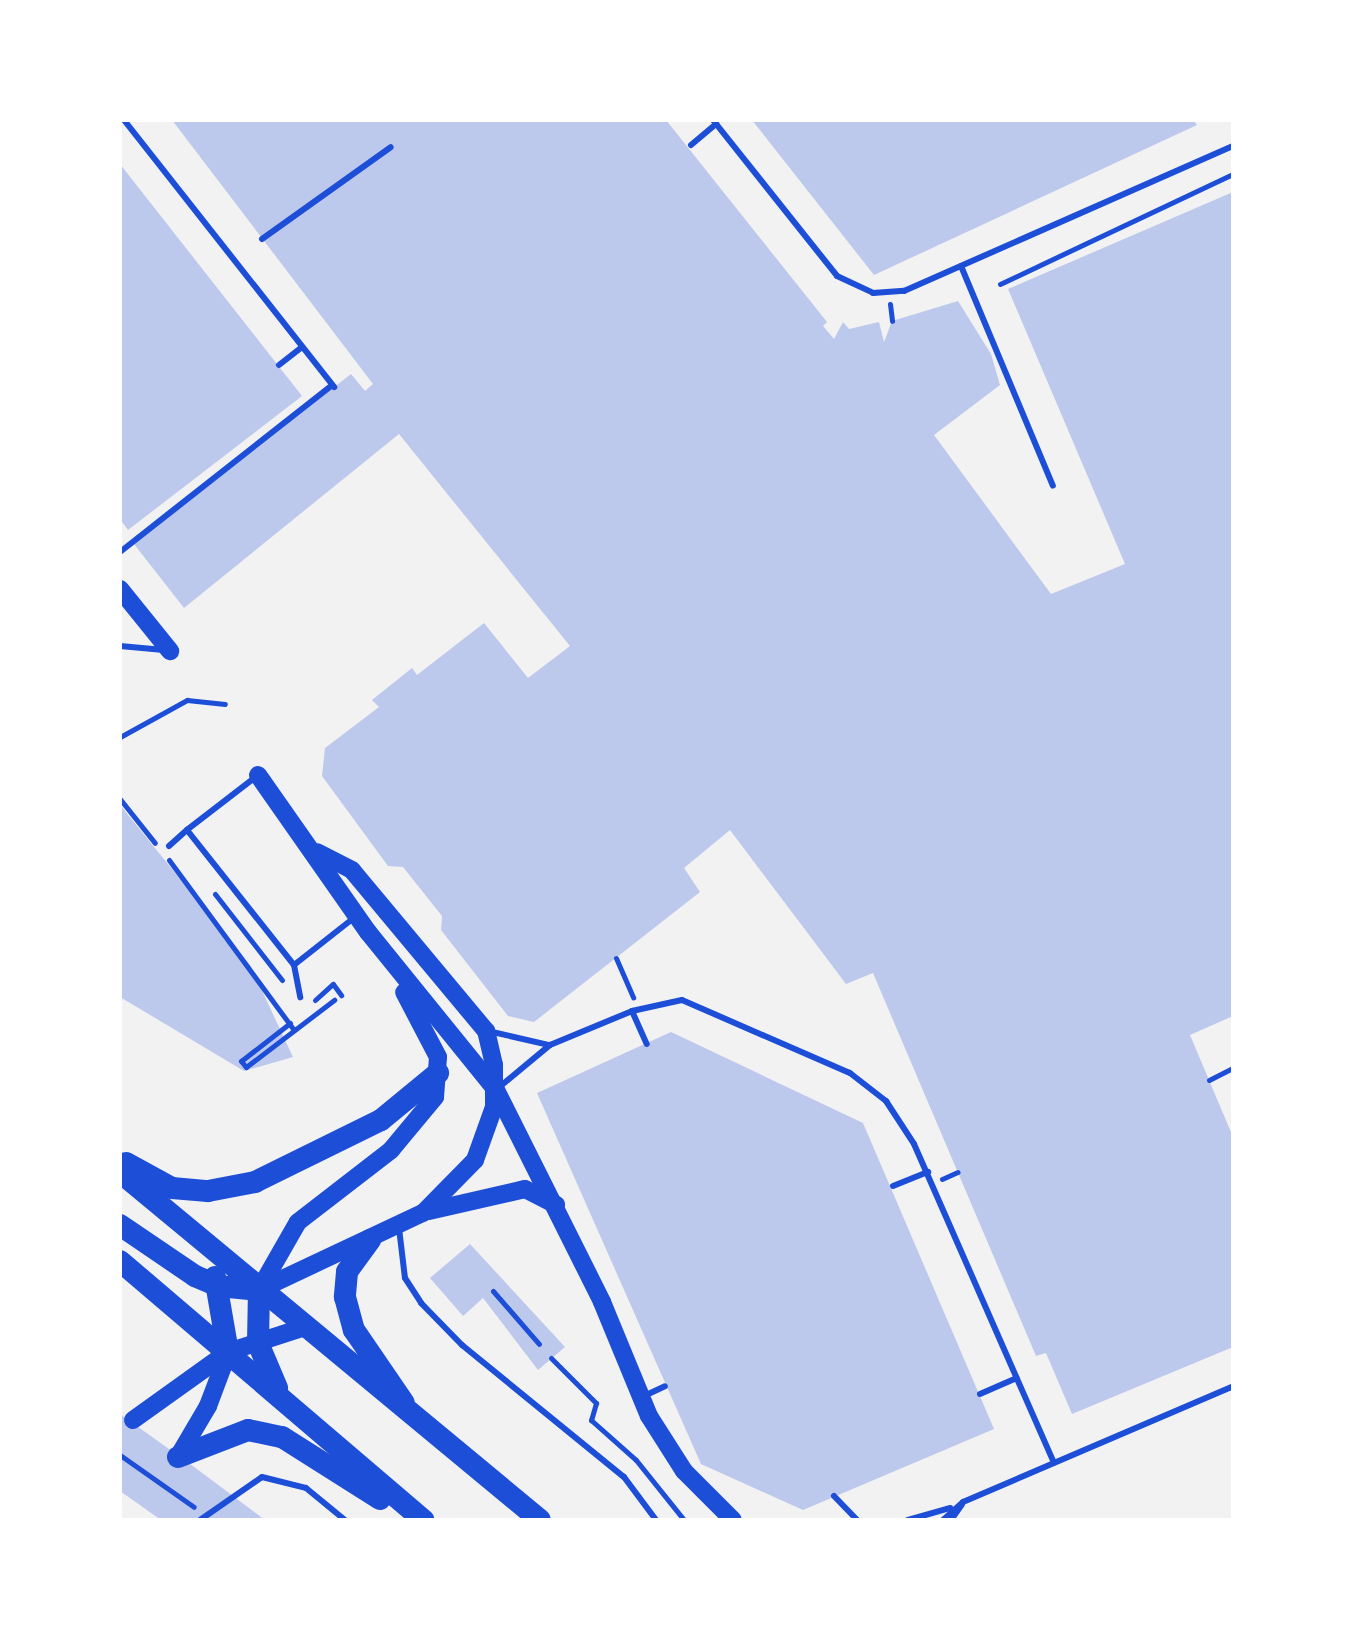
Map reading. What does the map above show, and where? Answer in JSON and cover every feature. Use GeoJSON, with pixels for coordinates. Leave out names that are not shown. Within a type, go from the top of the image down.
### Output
{"type":"FeatureCollection","features":[{"type":"Feature","properties":{"kind":"main road"},"geometry":{"type":"LineString","coordinates":[[120,1160],[172,1188],[208,1191],[255,1182],[380,1120],[438,1073]]}},
{"type":"Feature","properties":{"kind":"main road"},"geometry":{"type":"LineString","coordinates":[[120,1172],[302,1328],[540,1520]]}},
{"type":"Feature","properties":{"kind":"main road"},"geometry":{"type":"LineString","coordinates":[[120,1225],[218,1286],[259,1290]]}},
{"type":"Feature","properties":{"kind":"main road"},"geometry":{"type":"LineString","coordinates":[[192,1233],[218,1286],[228,1352]]}},
{"type":"Feature","properties":{"kind":"main road"},"geometry":{"type":"LineString","coordinates":[[370,1240],[346,1272],[345,1298],[354,1330],[414,1418]]}},
{"type":"Feature","properties":{"kind":"main road"},"geometry":{"type":"LineString","coordinates":[[120,1262],[423,1520]]}},
{"type":"Feature","properties":{"kind":"main road"},"geometry":{"type":"LineString","coordinates":[[259,1290],[258,1342],[283,1400]]}},
{"type":"Feature","properties":{"kind":"main road"},"geometry":{"type":"LineString","coordinates":[[178,1457],[248,1430],[282,1437],[409,1520]]}},
{"type":"Feature","properties":{"kind":"street"},"geometry":{"type":"LineString","coordinates":[[120,588],[170,650]]}},
{"type":"Feature","properties":{"kind":"street"},"geometry":{"type":"LineString","coordinates":[[258,775],[317,852],[368,932],[496,1090],[556,1205],[641,1397],[684,1471],[733,1520]]}},
{"type":"Feature","properties":{"kind":"street"},"geometry":{"type":"LineString","coordinates":[[259,1290],[400,1228],[424,1213],[475,1160],[496,1090],[486,1031],[352,870],[317,852]]}},
{"type":"Feature","properties":{"kind":"street"},"geometry":{"type":"LineString","coordinates":[[259,1290],[298,1222],[420,1122],[435,1097],[438,1073],[425,1026],[368,932]]}},
{"type":"Feature","properties":{"kind":"street"},"geometry":{"type":"LineString","coordinates":[[424,1213],[525,1189],[556,1205]]}},
{"type":"Feature","properties":{"kind":"street"},"geometry":{"type":"LineString","coordinates":[[133,1420],[228,1352],[302,1328]]}},
{"type":"Feature","properties":{"kind":"street"},"geometry":{"type":"LineString","coordinates":[[178,1457],[208,1406],[228,1352]]}},
{"type":"Feature","properties":{"kind":"lane"},"geometry":{"type":"LineString","coordinates":[[120,552],[333,386],[124,120]]}},
{"type":"Feature","properties":{"kind":"lane"},"geometry":{"type":"LineString","coordinates":[[692,145],[715,122],[837,276],[854,287],[904,291],[1233,146]]}},
{"type":"Feature","properties":{"kind":"lane"},"geometry":{"type":"LineString","coordinates":[[262,238],[391,147]]}},
{"type":"Feature","properties":{"kind":"lane"},"geometry":{"type":"LineString","coordinates":[[961,266],[1053,486]]}},
{"type":"Feature","properties":{"kind":"lane"},"geometry":{"type":"LineString","coordinates":[[278,366],[302,347]]}},
{"type":"Feature","properties":{"kind":"lane"},"geometry":{"type":"LineString","coordinates":[[120,646],[170,650]]}},
{"type":"Feature","properties":{"kind":"lane"},"geometry":{"type":"LineString","coordinates":[[169,846],[258,775]]}},
{"type":"Feature","properties":{"kind":"lane"},"geometry":{"type":"LineString","coordinates":[[188,830],[294,965],[300,997]]}},
{"type":"Feature","properties":{"kind":"lane"},"geometry":{"type":"LineString","coordinates":[[294,965],[356,916]]}},
{"type":"Feature","properties":{"kind":"lane"},"geometry":{"type":"LineString","coordinates":[[496,1090],[550,1045],[663,1001],[705,1005],[850,1073],[886,1101],[928,1172],[1054,1463]]}},
{"type":"Feature","properties":{"kind":"lane"},"geometry":{"type":"LineString","coordinates":[[632,1011],[647,1044]]}},
{"type":"Feature","properties":{"kind":"lane"},"geometry":{"type":"LineString","coordinates":[[486,1031],[550,1045]]}},
{"type":"Feature","properties":{"kind":"lane"},"geometry":{"type":"LineString","coordinates":[[894,1186],[928,1172]]}},
{"type":"Feature","properties":{"kind":"lane"},"geometry":{"type":"LineString","coordinates":[[400,1228],[404,1278],[421,1303],[462,1345],[624,1477],[656,1520]]}},
{"type":"Feature","properties":{"kind":"lane"},"geometry":{"type":"LineString","coordinates":[[980,1394],[1018,1378]]}},
{"type":"Feature","properties":{"kind":"lane"},"geometry":{"type":"LineString","coordinates":[[641,1397],[665,1386]]}},
{"type":"Feature","properties":{"kind":"lane"},"geometry":{"type":"LineString","coordinates":[[908,1520],[953,1507],[1233,1386]]}},
{"type":"Feature","properties":{"kind":"lane"},"geometry":{"type":"LineString","coordinates":[[200,1520],[262,1477],[306,1488],[345,1520]]}},
{"type":"Feature","properties":{"kind":"lane"},"geometry":{"type":"LineString","coordinates":[[834,1496],[857,1520]]}},
{"type":"Feature","properties":{"kind":"lane"},"geometry":{"type":"LineString","coordinates":[[952,1520],[963,1502]]}},
{"type":"Feature","properties":{"kind":"lane"},"geometry":{"type":"LineString","coordinates":[[943,1520],[953,1507]]}},
{"type":"Feature","properties":{"kind":"path"},"geometry":{"type":"LineString","coordinates":[[1000,284],[1233,174]]}},
{"type":"Feature","properties":{"kind":"path"},"geometry":{"type":"LineString","coordinates":[[120,736],[187,700],[226,704]]}},
{"type":"Feature","properties":{"kind":"path"},"geometry":{"type":"LineString","coordinates":[[120,799],[294,1030]]}},
{"type":"Feature","properties":{"kind":"path"},"geometry":{"type":"LineString","coordinates":[[289,1022],[241,1061],[246,1067],[334,1000]]}},
{"type":"Feature","properties":{"kind":"path"},"geometry":{"type":"LineString","coordinates":[[1209,1080],[1233,1068]]}},
{"type":"Feature","properties":{"kind":"path"},"geometry":{"type":"LineString","coordinates":[[493,1290],[539,1344]]}},
{"type":"Feature","properties":{"kind":"path"},"geometry":{"type":"LineString","coordinates":[[552,1358],[596,1403],[592,1420],[636,1460],[684,1520]]}},
{"type":"Feature","properties":{"kind":"path"},"geometry":{"type":"LineString","coordinates":[[120,1455],[198,1510]]}},
{"type":"Feature","properties":{"kind":"building"},"geometry":{"type":"Polygon","coordinates":[[[172,120],[666,120],[827,322],[823,326],[834,339],[843,322],[849,329],[879,322],[884,342],[892,321],[958,301],[991,354],[1000,385],[934,435],[1051,594],[1125,564],[1008,289],[1233,192],[1233,1016],[1190,1035],[1233,1137],[1233,1347],[1072,1414],[1046,1353],[1036,1356],[873,973],[846,984],[730,830],[684,868],[700,892],[534,1022],[508,1016],[441,930],[442,916],[403,867],[388,866],[322,776],[325,748],[379,707],[372,700],[412,668],[417,675],[484,623],[528,678],[570,646],[399,434],[184,608],[134,544],[351,374],[365,391],[373,384],[172,120]]]}},
{"type":"Feature","properties":{"kind":"building"},"geometry":{"type":"Polygon","coordinates":[[[752,120],[1193,120],[1197,125],[874,275],[752,120]]]}},
{"type":"Feature","properties":{"kind":"building"},"geometry":{"type":"Polygon","coordinates":[[[120,164],[302,396],[128,530],[120,519],[120,164]]]}},
{"type":"Feature","properties":{"kind":"building"},"geometry":{"type":"Polygon","coordinates":[[[120,805],[250,965],[293,1057],[244,1071],[120,997],[120,805]]]}},
{"type":"Feature","properties":{"kind":"building"},"geometry":{"type":"Polygon","coordinates":[[[671,1032],[863,1123],[994,1429],[803,1510],[701,1464],[537,1093],[671,1032]]]}},
{"type":"Feature","properties":{"kind":"building"},"geometry":{"type":"Polygon","coordinates":[[[470,1244],[565,1347],[538,1370],[483,1298],[463,1316],[430,1278],[470,1244]]]}},
{"type":"Feature","properties":{"kind":"building"},"geometry":{"type":"Polygon","coordinates":[[[120,1414],[265,1520],[161,1520],[120,1491],[120,1414]]]}}]}
